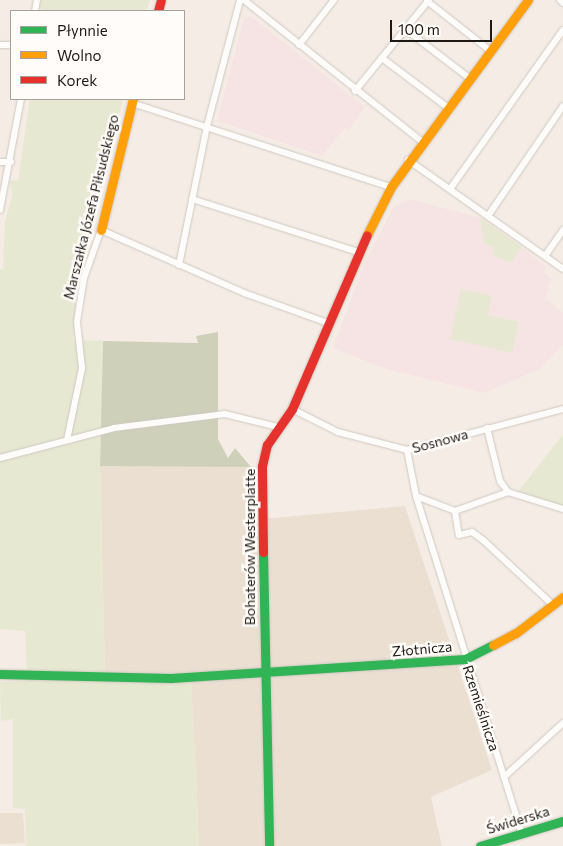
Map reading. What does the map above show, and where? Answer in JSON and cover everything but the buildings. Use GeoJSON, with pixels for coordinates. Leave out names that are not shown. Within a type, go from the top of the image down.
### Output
{"type":"FeatureCollection","features":[{"type":"Feature","properties":{"kind":"street"},"geometry":{"type":"LineString","coordinates":[[179,265],[207,126],[242,0],[355,91],[421,141]]}},
{"type":"Feature","properties":{"kind":"street"},"geometry":{"type":"LineString","coordinates":[[299,45],[334,0]]}},
{"type":"Feature","properties":{"kind":"street"},"geometry":{"type":"LineString","coordinates":[[528,0],[408,160],[563,269]]}},
{"type":"Feature","properties":{"kind":"street"},"geometry":{"type":"LineString","coordinates":[[560,0],[563,3]]}},
{"type":"Feature","properties":{"kind":"street"},"geometry":{"type":"LineString","coordinates":[[355,91],[428,1],[489,50]]}},
{"type":"Feature","properties":{"kind":"street"},"geometry":{"type":"LineString","coordinates":[[405,29],[469,78]]}},
{"type":"Feature","properties":{"kind":"street"},"geometry":{"type":"LineString","coordinates":[[450,189],[563,30]]}},
{"type":"Feature","properties":{"kind":"street"},"geometry":{"type":"LineString","coordinates":[[382,58],[447,107]]}},
{"type":"Feature","properties":{"kind":"street"},"geometry":{"type":"LineString","coordinates":[[0,210],[11,162],[21,100]]}},
{"type":"Feature","properties":{"kind":"street"},"geometry":{"type":"LineString","coordinates":[[132,101],[390,186]]}},
{"type":"Feature","properties":{"kind":"street","name":"Marszałka Józefa Piłsudskiego"},"geometry":{"type":"LineString","coordinates":[[68,440],[82,368],[77,322],[84,278],[101,230],[132,101]]}},
{"type":"Feature","properties":{"kind":"street"},"geometry":{"type":"LineString","coordinates":[[488,216],[563,106]]}},
{"type":"Feature","properties":{"kind":"street","name":"Bohaterów Westerplatte"},"geometry":{"type":"LineString","coordinates":[[269,846],[262,466],[267,445],[278,427],[292,410],[358,252],[390,186],[408,160]]}},
{"type":"Feature","properties":{"kind":"street"},"geometry":{"type":"LineString","coordinates":[[0,162],[11,162]]}},
{"type":"Feature","properties":{"kind":"street"},"geometry":{"type":"LineString","coordinates":[[192,199],[358,252]]}},
{"type":"Feature","properties":{"kind":"street"},"geometry":{"type":"LineString","coordinates":[[101,230],[179,265],[328,323]]}},
{"type":"Feature","properties":{"kind":"street"},"geometry":{"type":"LineString","coordinates":[[545,256],[563,230]]}},
{"type":"Feature","properties":{"kind":"street","name":"Sosnowa"},"geometry":{"type":"LineString","coordinates":[[292,410],[338,432],[408,450],[563,409]]}},
{"type":"Feature","properties":{"kind":"street"},"geometry":{"type":"LineString","coordinates":[[0,458],[114,428],[225,414],[278,427]]}},
{"type":"Feature","properties":{"kind":"street"},"geometry":{"type":"LineString","coordinates":[[487,428],[500,481],[508,492],[563,509]]}},
{"type":"Feature","properties":{"kind":"street","name":"Rzemieślnicza"},"geometry":{"type":"LineString","coordinates":[[408,450],[416,496],[465,659],[522,834]]}},
{"type":"Feature","properties":{"kind":"street"},"geometry":{"type":"LineString","coordinates":[[416,496],[455,511],[508,492]]}},
{"type":"Feature","properties":{"kind":"street"},"geometry":{"type":"LineString","coordinates":[[455,511],[459,536],[472,532],[483,540],[554,606]]}},
{"type":"Feature","properties":{"kind":"street","name":"Złotnicza"},"geometry":{"type":"LineString","coordinates":[[0,674],[171,678],[465,659],[516,633],[554,606],[563,597]]}},
{"type":"Feature","properties":{"kind":"street"},"geometry":{"type":"LineString","coordinates":[[504,777],[563,723]]}},
{"type":"Feature","properties":{"kind":"street","name":"Świderska"},"geometry":{"type":"LineString","coordinates":[[480,846],[563,821]]}},
{"type":"Feature","properties":{"kind":"shaded area"},"geometry":{"type":"Polygon","coordinates":[[[244,17],[252,17],[365,107],[348,131],[345,128],[322,156],[217,121],[244,17]]]}},
{"type":"Feature","properties":{"kind":"shaded area"},"geometry":{"type":"Polygon","coordinates":[[[410,199],[484,219],[547,267],[544,272],[552,278],[545,299],[563,312],[563,345],[538,370],[484,393],[386,369],[333,348],[365,262],[393,207],[410,199]]]}},
{"type":"Feature","properties":{"kind":"shaded area"},"geometry":{"type":"Polygon","coordinates":[[[100,466],[262,466],[262,519],[405,506],[492,770],[431,797],[442,846],[199,846],[191,677],[105,677],[100,466]]]}},
{"type":"Feature","properties":{"kind":"shaded area"},"geometry":{"type":"Polygon","coordinates":[[[0,813],[23,813],[25,843],[0,844],[0,813]]]}},
{"type":"Feature","properties":{"kind":"green space"},"geometry":{"type":"Polygon","coordinates":[[[40,0],[150,0],[146,10],[43,10],[39,6],[40,0]]]}},
{"type":"Feature","properties":{"kind":"green space"},"geometry":{"type":"Polygon","coordinates":[[[30,100],[123,100],[78,275],[73,340],[103,341],[100,466],[105,677],[191,677],[199,846],[26,846],[25,809],[13,808],[13,719],[1,721],[0,682],[27,681],[25,631],[0,629],[0,269],[3,269],[5,222],[12,196],[10,181],[18,180],[30,100]]]}},
{"type":"Feature","properties":{"kind":"green space"},"geometry":{"type":"Polygon","coordinates":[[[480,218],[522,247],[510,263],[493,255],[494,247],[484,244],[480,218]]]}},
{"type":"Feature","properties":{"kind":"green space"},"geometry":{"type":"Polygon","coordinates":[[[461,289],[492,296],[488,315],[519,322],[512,353],[450,339],[461,289]]]}},
{"type":"Feature","properties":{"kind":"green space"},"geometry":{"type":"Polygon","coordinates":[[[218,332],[218,439],[228,458],[235,448],[251,467],[100,466],[103,341],[198,343],[196,336],[218,332]]]}},
{"type":"Feature","properties":{"kind":"green space"},"geometry":{"type":"Polygon","coordinates":[[[563,434],[563,506],[518,492],[563,434]]]}},
{"type":"Feature","properties":{"kind":"traffic: fast"},"geometry":{"type":"LineString","coordinates":[[263,552],[269,846]]}},
{"type":"Feature","properties":{"kind":"traffic: fast"},"geometry":{"type":"LineString","coordinates":[[0,674],[171,678],[465,659],[493,645]]}},
{"type":"Feature","properties":{"kind":"traffic: fast"},"geometry":{"type":"LineString","coordinates":[[480,846],[563,821]]}},
{"type":"Feature","properties":{"kind":"traffic: slow"},"geometry":{"type":"LineString","coordinates":[[367,235],[391,187],[528,0]]}},
{"type":"Feature","properties":{"kind":"traffic: slow"},"geometry":{"type":"LineString","coordinates":[[101,230],[133,100]]}},
{"type":"Feature","properties":{"kind":"traffic: slow"},"geometry":{"type":"LineString","coordinates":[[493,645],[516,633],[563,597]]}},
{"type":"Feature","properties":{"kind":"traffic: jam"},"geometry":{"type":"LineString","coordinates":[[158,10],[161,0]]}},
{"type":"Feature","properties":{"kind":"traffic: jam"},"geometry":{"type":"LineString","coordinates":[[263,552],[262,466],[267,445],[292,409],[367,235]]}}]}
